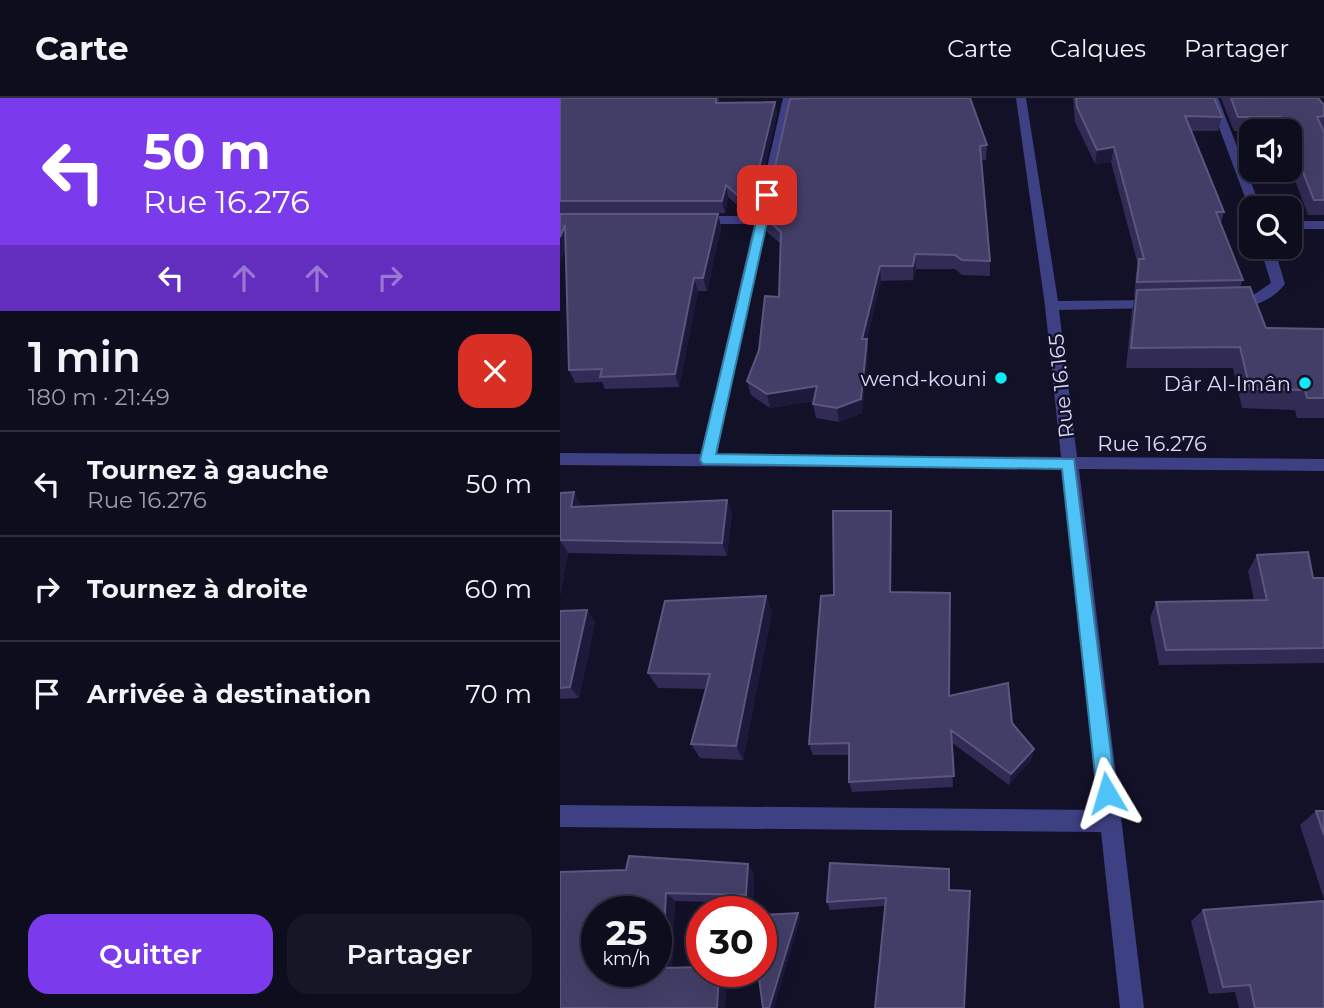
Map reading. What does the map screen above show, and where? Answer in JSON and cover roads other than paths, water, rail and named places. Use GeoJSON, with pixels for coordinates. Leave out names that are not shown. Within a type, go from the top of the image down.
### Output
{"type":"FeatureCollection","features":[{"type":"Feature","properties":{"kind":"street"},"geometry":{"type":"LineString","coordinates":[[708,460],[788,98]]}},
{"type":"Feature","properties":{"kind":"street","name":"Rue 16.165"},"geometry":{"type":"LineString","coordinates":[[1021,98],[1052,306],[1132,1008]]}},
{"type":"Feature","properties":{"kind":"street"},"geometry":{"type":"LineString","coordinates":[[1213,98],[1250,196]]}},
{"type":"Feature","properties":{"kind":"street"},"geometry":{"type":"LineString","coordinates":[[681,220],[762,220]]}},
{"type":"Feature","properties":{"kind":"street"},"geometry":{"type":"LineString","coordinates":[[1302,225],[1324,225]]}},
{"type":"Feature","properties":{"kind":"street"},"geometry":{"type":"LineString","coordinates":[[1216,303],[1252,301],[1269,294],[1278,285],[1270,259]]}},
{"type":"Feature","properties":{"kind":"street"},"geometry":{"type":"LineString","coordinates":[[1052,306],[1175,304]]}},
{"type":"Feature","properties":{"kind":"street","name":"Rue 16.276"},"geometry":{"type":"LineString","coordinates":[[560,459],[1324,465]]}},
{"type":"Feature","properties":{"kind":"street"},"geometry":{"type":"LineString","coordinates":[[560,816],[1110,821]]}},
{"type":"Feature","properties":{"kind":"place","name":"wend-kouni"},"geometry":{"type":"Point","coordinates":[1001,378]}},
{"type":"Feature","properties":{"kind":"place","name":"Dâr Al-Imân"},"geometry":{"type":"Point","coordinates":[1305,383]}}]}
